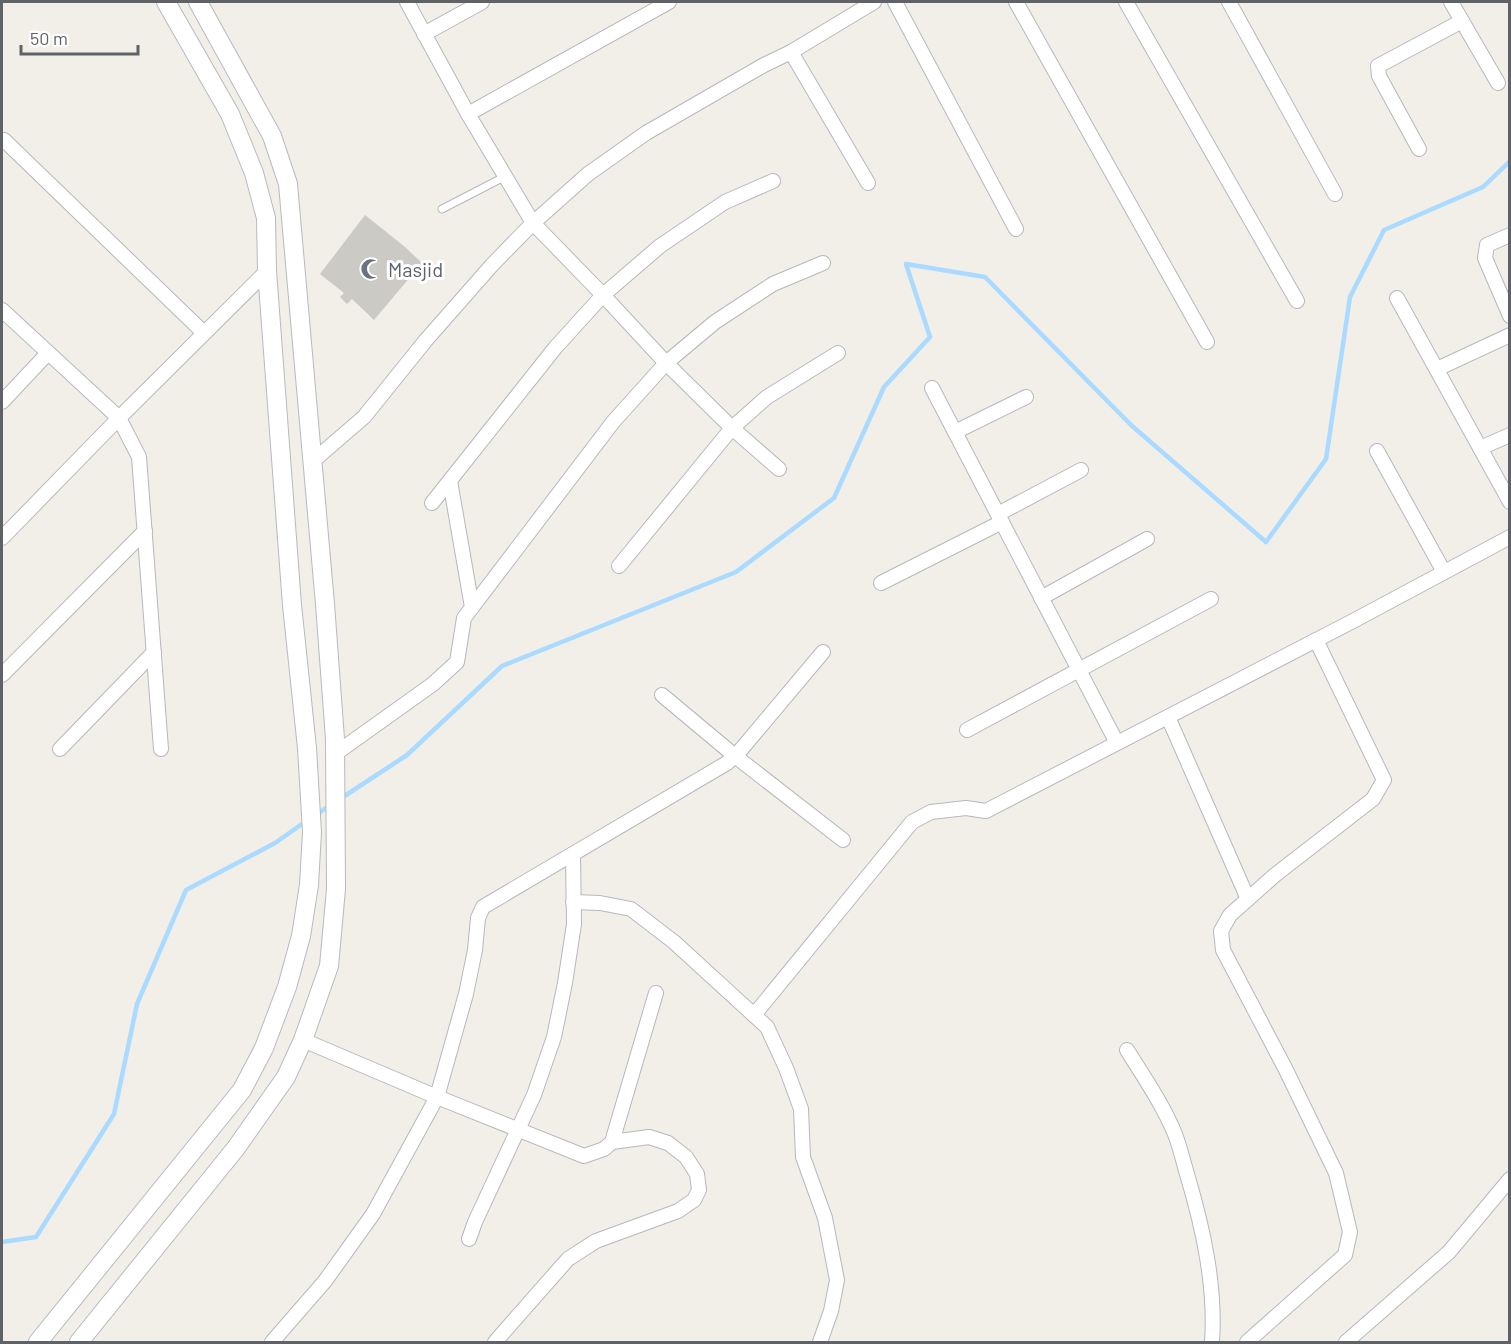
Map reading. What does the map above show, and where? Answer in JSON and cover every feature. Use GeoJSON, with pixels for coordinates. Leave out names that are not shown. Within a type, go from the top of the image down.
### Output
{"type":"FeatureCollection","features":[{"type":"Feature","properties":{"kind":"street"},"geometry":{"type":"LineString","coordinates":[[38,1342],[242,1090],[264,1048],[287,987],[302,936],[309,885],[312,830],[310,791],[292,606],[267,271],[266,218],[254,173],[230,114],[166,2]]}},
{"type":"Feature","properties":{"kind":"street"},"geometry":{"type":"LineString","coordinates":[[79,1342],[236,1148],[285,1077],[303,1040],[329,966],[336,889],[335,762],[326,604],[288,184],[272,136],[198,2]]}},
{"type":"Feature","properties":{"kind":"street"},"geometry":{"type":"LineString","coordinates":[[407,2],[468,114],[533,223],[666,363],[732,428],[779,469]]}},
{"type":"Feature","properties":{"kind":"street"},"geometry":{"type":"LineString","coordinates":[[424,34],[482,2]]}},
{"type":"Feature","properties":{"kind":"street"},"geometry":{"type":"LineString","coordinates":[[468,114],[669,2]]}},
{"type":"Feature","properties":{"kind":"street"},"geometry":{"type":"LineString","coordinates":[[313,461],[364,417],[426,340],[492,266],[533,223],[588,174],[646,133],[764,65],[791,52],[874,2]]}},
{"type":"Feature","properties":{"kind":"street"},"geometry":{"type":"LineString","coordinates":[[895,2],[1016,229]]}},
{"type":"Feature","properties":{"kind":"street"},"geometry":{"type":"LineString","coordinates":[[1017,2],[1207,342]]}},
{"type":"Feature","properties":{"kind":"street"},"geometry":{"type":"LineString","coordinates":[[1126,2],[1297,301]]}},
{"type":"Feature","properties":{"kind":"street"},"geometry":{"type":"LineString","coordinates":[[1229,2],[1335,194]]}},
{"type":"Feature","properties":{"kind":"street"},"geometry":{"type":"LineString","coordinates":[[1419,149],[1379,76],[1378,66],[1468,2]]}},
{"type":"Feature","properties":{"kind":"street"},"geometry":{"type":"LineString","coordinates":[[1456,10],[1498,83]]}},
{"type":"Feature","properties":{"kind":"street"},"geometry":{"type":"LineString","coordinates":[[791,52],[868,183]]}},
{"type":"Feature","properties":{"kind":"street"},"geometry":{"type":"LineString","coordinates":[[4,140],[204,333]]}},
{"type":"Feature","properties":{"kind":"street"},"geometry":{"type":"LineString","coordinates":[[432,503],[555,348],[603,295],[669,240],[725,202],[773,181]]}},
{"type":"Feature","properties":{"kind":"street"},"geometry":{"type":"LineString","coordinates":[[1509,235],[1487,245],[1485,258],[1509,316]]}},
{"type":"Feature","properties":{"kind":"street"},"geometry":{"type":"LineString","coordinates":[[335,762],[458,662],[464,618],[613,422],[666,363],[724,315],[773,284],[822,263]]}},
{"type":"Feature","properties":{"kind":"street"},"geometry":{"type":"LineString","coordinates":[[2,538],[267,271]]}},
{"type":"Feature","properties":{"kind":"street"},"geometry":{"type":"LineString","coordinates":[[1397,298],[1509,502]]}},
{"type":"Feature","properties":{"kind":"street"},"geometry":{"type":"LineString","coordinates":[[2,309],[119,418],[140,457],[161,749]]}},
{"type":"Feature","properties":{"kind":"street"},"geometry":{"type":"LineString","coordinates":[[1437,369],[1509,335]]}},
{"type":"Feature","properties":{"kind":"street"},"geometry":{"type":"LineString","coordinates":[[2,402],[48,353]]}},
{"type":"Feature","properties":{"kind":"street"},"geometry":{"type":"LineString","coordinates":[[619,566],[732,428],[767,397],[838,353]]}},
{"type":"Feature","properties":{"kind":"street"},"geometry":{"type":"LineString","coordinates":[[932,388],[1117,743]]}},
{"type":"Feature","properties":{"kind":"street"},"geometry":{"type":"LineString","coordinates":[[955,432],[1026,397]]}},
{"type":"Feature","properties":{"kind":"street"},"geometry":{"type":"LineString","coordinates":[[1480,448],[1509,435]]}},
{"type":"Feature","properties":{"kind":"street"},"geometry":{"type":"LineString","coordinates":[[1377,451],[1444,572]]}},
{"type":"Feature","properties":{"kind":"street"},"geometry":{"type":"LineString","coordinates":[[880,583],[1000,518],[1081,470]]}},
{"type":"Feature","properties":{"kind":"street"},"geometry":{"type":"LineString","coordinates":[[450,481],[472,607]]}},
{"type":"Feature","properties":{"kind":"street"},"geometry":{"type":"LineString","coordinates":[[2,675],[145,531]]}},
{"type":"Feature","properties":{"kind":"street"},"geometry":{"type":"LineString","coordinates":[[754,1015],[912,822],[931,812],[966,808],[986,812],[1509,537]]}},
{"type":"Feature","properties":{"kind":"street"},"geometry":{"type":"LineString","coordinates":[[1041,598],[1147,539]]}},
{"type":"Feature","properties":{"kind":"street"},"geometry":{"type":"LineString","coordinates":[[967,730],[1211,599]]}},
{"type":"Feature","properties":{"kind":"street"},"geometry":{"type":"LineString","coordinates":[[292,606],[326,604]]}},
{"type":"Feature","properties":{"kind":"street"},"geometry":{"type":"LineString","coordinates":[[1247,1342],[1345,1255],[1350,1232],[1336,1173],[1285,1068],[1223,950],[1221,931],[1230,915],[1275,875],[1373,798],[1384,780],[1316,640]]}},
{"type":"Feature","properties":{"kind":"street"},"geometry":{"type":"LineString","coordinates":[[60,749],[154,652]]}},
{"type":"Feature","properties":{"kind":"street"},"geometry":{"type":"LineString","coordinates":[[272,1342],[325,1281],[373,1214],[437,1097],[466,994],[475,950],[478,918],[483,907],[728,763],[823,652]]}},
{"type":"Feature","properties":{"kind":"street"},"geometry":{"type":"LineString","coordinates":[[662,694],[735,756],[843,840]]}},
{"type":"Feature","properties":{"kind":"street"},"geometry":{"type":"LineString","coordinates":[[1168,717],[1248,899]]}},
{"type":"Feature","properties":{"kind":"street"},"geometry":{"type":"LineString","coordinates":[[470,1239],[474,1222],[534,1095],[554,1037],[574,924],[573,854]]}},
{"type":"Feature","properties":{"kind":"street"},"geometry":{"type":"LineString","coordinates":[[573,902],[600,903],[631,909],[674,942],[767,1027],[786,1068],[801,1109],[803,1157],[825,1218],[837,1280],[831,1311],[820,1342]]}},
{"type":"Feature","properties":{"kind":"street"},"geometry":{"type":"LineString","coordinates":[[303,1040],[584,1156],[604,1149],[612,1142],[656,993]]}},
{"type":"Feature","properties":{"kind":"street"},"geometry":{"type":"LineString","coordinates":[[1127,1050],[1176,1136],[1194,1198],[1206,1255],[1211,1297],[1212,1342]]}},
{"type":"Feature","properties":{"kind":"street"},"geometry":{"type":"LineString","coordinates":[[495,1342],[568,1259],[596,1241],[678,1212],[694,1200],[699,1190],[697,1173],[687,1157],[668,1143],[650,1137],[612,1142]]}},
{"type":"Feature","properties":{"kind":"street"},"geometry":{"type":"LineString","coordinates":[[1346,1342],[1449,1252],[1509,1179]]}},
{"type":"Feature","properties":{"kind":"lane"},"geometry":{"type":"LineString","coordinates":[[442,208],[506,176]]}},
{"type":"Feature","properties":{"kind":"building","name":"Masjid"},"geometry":{"type":"Polygon","coordinates":[[[365,215],[422,263],[374,320],[352,299],[347,304],[340,297],[344,293],[320,274],[365,215]]]}},
{"type":"Feature","properties":{"kind":"waterway"},"geometry":{"type":"LineString","coordinates":[[340,799],[407,755],[502,666],[736,572],[834,498],[884,387],[930,337],[906,264],[985,277],[1131,425],[1266,542],[1326,459],[1350,297],[1384,230],[1483,187],[1510,161]]}},
{"type":"Feature","properties":{"kind":"waterway"},"geometry":{"type":"LineString","coordinates":[[315,816],[330,805]]}},
{"type":"Feature","properties":{"kind":"waterway"},"geometry":{"type":"LineString","coordinates":[[2,1242],[36,1237],[114,1114],[137,1004],[186,890],[275,843],[305,822]]}},
{"type":"Feature","properties":{"kind":"place","name":"Masjid"},"geometry":{"type":"Point","coordinates":[371,269]}}]}
